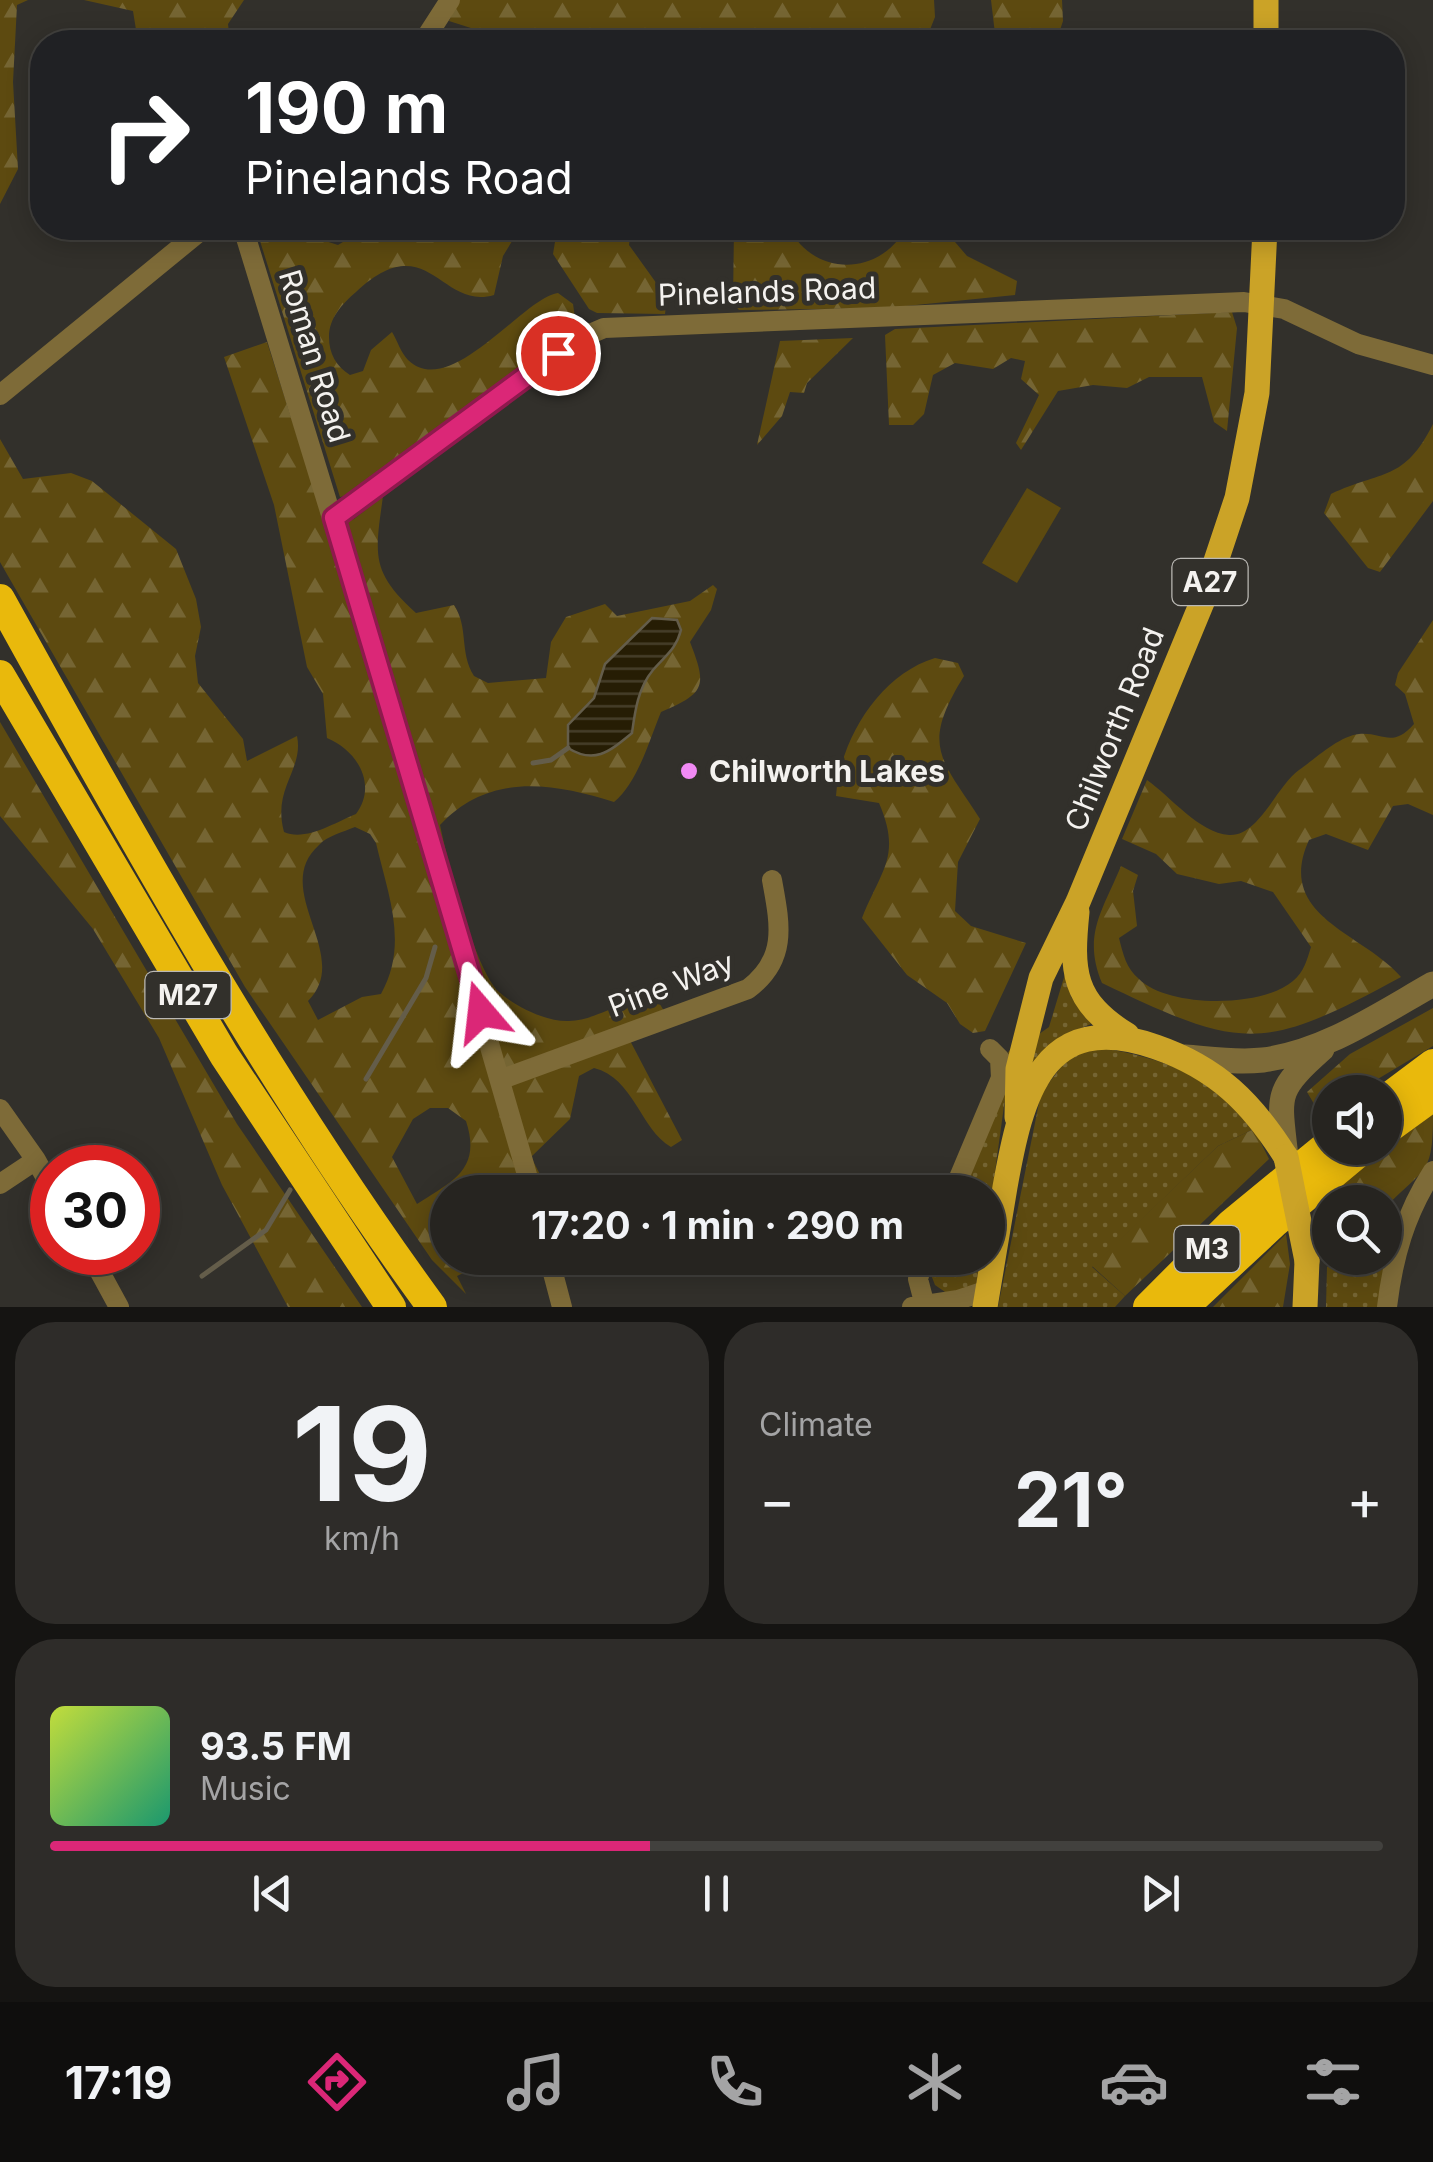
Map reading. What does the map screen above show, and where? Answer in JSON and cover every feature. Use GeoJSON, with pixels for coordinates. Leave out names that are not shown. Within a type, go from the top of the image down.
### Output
{"type":"FeatureCollection","features":[{"type":"Feature","properties":{"kind":"highway","name":"M27"},"geometry":{"type":"LineString","coordinates":[[0,599],[248,1036],[432,1307]]}},
{"type":"Feature","properties":{"kind":"highway","name":"M27"},"geometry":{"type":"LineString","coordinates":[[0,674],[214,1038],[391,1307]]}},
{"type":"Feature","properties":{"kind":"highway"},"geometry":{"type":"LineString","coordinates":[[1402,1087],[1433,1064]]}},
{"type":"Feature","properties":{"kind":"highway"},"geometry":{"type":"LineString","coordinates":[[1402,1119],[1433,1096]]}},
{"type":"Feature","properties":{"kind":"highway","name":"M3"},"geometry":{"type":"LineString","coordinates":[[1148,1307],[1231,1224],[1312,1158]]}},
{"type":"Feature","properties":{"kind":"highway","name":"M3"},"geometry":{"type":"LineString","coordinates":[[1184,1307],[1344,1165]]}},
{"type":"Feature","properties":{"kind":"main road"},"geometry":{"type":"LineString","coordinates":[[1266,0],[1266,30]]}},
{"type":"Feature","properties":{"kind":"main road","name":"Chilworth Road"},"geometry":{"type":"LineString","coordinates":[[1017,1117],[1018,1069],[1032,1003],[1052,951],[1078,902],[1224,544],[1257,393],[1264,240]]}},
{"type":"Feature","properties":{"kind":"main road","name":"Chilworth Road"},"geometry":{"type":"LineString","coordinates":[[1078,902],[1073,965],[1082,993],[1099,1016],[1134,1039]]}},
{"type":"Feature","properties":{"kind":"main road","name":"A27"},"geometry":{"type":"LineString","coordinates":[[987,1298],[1017,1117],[1037,1077],[1070,1043],[1099,1035],[1134,1039],[1186,1057],[1272,1114],[1286,1157],[1308,1261],[1305,1307]]}},
{"type":"Feature","properties":{"kind":"street"},"geometry":{"type":"LineString","coordinates":[[431,30],[450,0]]}},
{"type":"Feature","properties":{"kind":"street"},"geometry":{"type":"LineString","coordinates":[[0,395],[189,240]]}},
{"type":"Feature","properties":{"kind":"street","name":"Roman Road"},"geometry":{"type":"LineString","coordinates":[[248,240],[502,1079],[527,1175]]}},
{"type":"Feature","properties":{"kind":"street"},"geometry":{"type":"LineString","coordinates":[[1264,304],[1358,344],[1433,366]]}},
{"type":"Feature","properties":{"kind":"street","name":"Pinelands Road"},"geometry":{"type":"LineString","coordinates":[[334,518],[576,340],[604,328],[1264,304]]}},
{"type":"Feature","properties":{"kind":"street","name":"Pine Way"},"geometry":{"type":"LineString","coordinates":[[502,1079],[748,989],[761,979],[778,952],[781,933],[772,880]]}},
{"type":"Feature","properties":{"kind":"street"},"geometry":{"type":"LineString","coordinates":[[1272,1114],[1291,1075],[1332,1040],[1433,984]]}},
{"type":"Feature","properties":{"kind":"street"},"geometry":{"type":"LineString","coordinates":[[1186,1057],[1262,1060],[1332,1040]]}},
{"type":"Feature","properties":{"kind":"street"},"geometry":{"type":"LineString","coordinates":[[960,1175],[987,1093],[1002,1064],[990,1049]]}},
{"type":"Feature","properties":{"kind":"street"},"geometry":{"type":"LineString","coordinates":[[0,1109],[30,1152]]}},
{"type":"Feature","properties":{"kind":"street"},"geometry":{"type":"LineString","coordinates":[[0,1184],[30,1164]]}},
{"type":"Feature","properties":{"kind":"street"},"geometry":{"type":"LineString","coordinates":[[1388,1307],[1395,1253],[1414,1203],[1433,1171]]}},
{"type":"Feature","properties":{"kind":"street"},"geometry":{"type":"LineString","coordinates":[[102,1275],[120,1307]]}},
{"type":"Feature","properties":{"kind":"street"},"geometry":{"type":"LineString","coordinates":[[554,1275],[562,1307]]}},
{"type":"Feature","properties":{"kind":"street"},"geometry":{"type":"LineString","coordinates":[[919,1275],[918,1305],[948,1305],[987,1298]]}},
{"type":"Feature","properties":{"kind":"green space"},"geometry":{"type":"Polygon","coordinates":[[[0,0],[28,0],[17,5],[13,82],[18,169],[0,204],[0,0]]]}},
{"type":"Feature","properties":{"kind":"green space"},"geometry":{"type":"Polygon","coordinates":[[[84,0],[244,0],[228,24],[229,30],[136,30],[133,11],[84,0]]]}},
{"type":"Feature","properties":{"kind":"green space"},"geometry":{"type":"Polygon","coordinates":[[[458,0],[934,0],[935,17],[930,30],[477,30],[449,21],[458,0]]]}},
{"type":"Feature","properties":{"kind":"green space"},"geometry":{"type":"Polygon","coordinates":[[[991,0],[1062,0],[1060,30],[995,30],[991,0]]]}},
{"type":"Feature","properties":{"kind":"green space"},"geometry":{"type":"Polygon","coordinates":[[[260,240],[322,240],[338,245],[346,240],[513,240],[503,256],[494,295],[476,297],[432,274],[400,266],[380,274],[337,312],[331,324],[330,349],[350,375],[363,371],[371,350],[392,332],[408,360],[425,369],[444,367],[465,358],[526,311],[558,293],[573,304],[576,325],[357,493],[340,497],[260,240]]]}},
{"type":"Feature","properties":{"kind":"green space"},"geometry":{"type":"Polygon","coordinates":[[[555,240],[630,240],[629,245],[667,298],[665,314],[597,313],[589,309],[553,254],[555,240]]]}},
{"type":"Feature","properties":{"kind":"green space"},"geometry":{"type":"Polygon","coordinates":[[[734,240],[797,240],[815,256],[848,265],[880,255],[898,240],[953,240],[967,256],[1017,281],[1015,295],[886,308],[739,310],[733,303],[734,240]]]}},
{"type":"Feature","properties":{"kind":"green space"},"geometry":{"type":"Polygon","coordinates":[[[1232,312],[1237,328],[1227,431],[1214,422],[1202,377],[1149,377],[1127,388],[1093,385],[1058,391],[1021,450],[1016,443],[1039,395],[1021,379],[1025,361],[1011,358],[993,369],[955,363],[933,375],[924,414],[913,425],[889,425],[885,335],[895,329],[1232,312]]]}},
{"type":"Feature","properties":{"kind":"green space"},"geometry":{"type":"Polygon","coordinates":[[[853,338],[807,383],[804,393],[790,392],[782,416],[757,445],[780,341],[853,338]]]}},
{"type":"Feature","properties":{"kind":"green space"},"geometry":{"type":"Polygon","coordinates":[[[267,342],[326,527],[354,519],[383,496],[378,548],[383,573],[416,613],[454,605],[474,676],[488,683],[546,678],[551,642],[566,617],[605,604],[617,616],[690,601],[713,585],[717,589],[711,610],[690,642],[699,669],[699,686],[687,699],[661,712],[636,772],[614,802],[568,790],[522,786],[479,796],[440,825],[472,938],[499,992],[532,1013],[560,1021],[581,1020],[634,1001],[658,1001],[664,1011],[625,1031],[682,1140],[671,1147],[660,1139],[619,1082],[594,1068],[579,1076],[570,1119],[531,1157],[540,1175],[458,1175],[470,1151],[466,1121],[448,1108],[430,1108],[413,1119],[392,1157],[417,1204],[430,1196],[430,1257],[245,987],[0,562],[0,439],[23,479],[71,473],[92,481],[176,549],[196,599],[201,627],[195,656],[198,683],[243,739],[247,761],[297,736],[296,759],[281,817],[284,832],[301,835],[356,814],[365,792],[355,760],[327,738],[323,694],[307,667],[274,505],[224,357],[267,342]],[[355,827],[336,834],[322,842],[306,863],[306,902],[322,964],[320,983],[308,1001],[318,1020],[362,997],[381,994],[389,975],[394,957],[394,919],[376,843],[370,834],[355,827]]]}},
{"type":"Feature","properties":{"kind":"green space"},"geometry":{"type":"Polygon","coordinates":[[[1433,424],[1433,501],[1380,572],[1368,568],[1324,513],[1331,494],[1401,465],[1412,456],[1433,424]]]}},
{"type":"Feature","properties":{"kind":"green space"},"geometry":{"type":"Polygon","coordinates":[[[1027,488],[1061,508],[1017,583],[982,563],[1027,488]]]}},
{"type":"Feature","properties":{"kind":"green space"},"geometry":{"type":"Polygon","coordinates":[[[1433,620],[1433,815],[1408,804],[1393,806],[1368,850],[1326,834],[1309,840],[1301,866],[1303,888],[1313,906],[1401,977],[1316,1019],[1283,1030],[1253,1034],[1222,1031],[1189,1021],[1102,983],[1096,966],[1094,936],[1121,866],[1138,875],[1133,891],[1137,926],[1119,938],[1120,944],[1131,970],[1153,989],[1192,999],[1238,1000],[1279,990],[1297,977],[1311,947],[1273,892],[1241,881],[1219,884],[1177,874],[1156,854],[1122,839],[1147,780],[1207,828],[1229,835],[1240,833],[1259,819],[1291,777],[1335,743],[1359,734],[1393,738],[1406,732],[1414,724],[1405,694],[1395,685],[1398,673],[1433,620]]]}},
{"type":"Feature","properties":{"kind":"green space"},"geometry":{"type":"Polygon","coordinates":[[[935,658],[958,663],[964,676],[950,700],[939,736],[946,766],[980,819],[958,862],[955,911],[971,926],[1026,943],[985,1031],[973,1033],[960,1024],[947,1003],[907,975],[862,918],[889,850],[886,821],[879,803],[836,796],[845,753],[866,712],[896,679],[935,658]]]}},
{"type":"Feature","properties":{"kind":"green space"},"geometry":{"type":"Polygon","coordinates":[[[0,722],[237,1124],[362,1307],[288,1307],[222,1185],[159,1038],[93,929],[0,816],[0,722]]]}},
{"type":"Feature","properties":{"kind":"green space"},"geometry":{"type":"Polygon","coordinates":[[[1065,974],[1071,997],[1091,1024],[1061,1036],[1030,1069],[1032,1039],[1049,1027],[1065,974]]]}},
{"type":"Feature","properties":{"kind":"green space"},"geometry":{"type":"Polygon","coordinates":[[[1433,1008],[1433,1046],[1384,1075],[1326,1075],[1350,1054],[1433,1008]]]}},
{"type":"Feature","properties":{"kind":"green space"},"geometry":{"type":"Polygon","coordinates":[[[1012,1047],[995,1175],[967,1175],[1004,1058],[1012,1047]]]}},
{"type":"Feature","properties":{"kind":"green space"},"geometry":{"type":"Polygon","coordinates":[[[1091,1047],[1145,1057],[1182,1070],[1229,1099],[1254,1129],[1218,1146],[1092,1267],[1125,1296],[1115,1307],[998,1307],[1041,1093],[1069,1057],[1091,1047]]]}},
{"type":"Feature","properties":{"kind":"green space"},"geometry":{"type":"Polygon","coordinates":[[[1433,1114],[1428,1160],[1402,1192],[1402,1185],[1338,1185],[1365,1165],[1402,1165],[1402,1137],[1433,1114]]]}},
{"type":"Feature","properties":{"kind":"green space"},"geometry":{"type":"Polygon","coordinates":[[[1254,1129],[1269,1159],[1125,1296],[1092,1266],[1218,1146],[1254,1129]]]}},
{"type":"Feature","properties":{"kind":"green space"},"geometry":{"type":"Polygon","coordinates":[[[1286,1234],[1290,1264],[1283,1307],[1213,1307],[1286,1234]]]}},
{"type":"Feature","properties":{"kind":"green space"},"geometry":{"type":"Polygon","coordinates":[[[447,1275],[460,1275],[466,1294],[447,1275]]]}},
{"type":"Feature","properties":{"kind":"green space"},"geometry":{"type":"Polygon","coordinates":[[[931,1275],[978,1275],[976,1284],[948,1294],[935,1285],[931,1275]]]}},
{"type":"Feature","properties":{"kind":"green space"},"geometry":{"type":"Polygon","coordinates":[[[1327,1275],[1384,1275],[1380,1307],[1326,1307],[1327,1275]]]}},
{"type":"Feature","properties":{"kind":"shaded area"},"geometry":{"type":"Polygon","coordinates":[[[652,618],[677,620],[681,630],[673,647],[644,684],[632,733],[602,754],[586,755],[568,748],[568,725],[594,698],[605,664],[652,618]]]}},
{"type":"Feature","properties":{"kind":"waterway"},"geometry":{"type":"LineString","coordinates":[[533,763],[551,760],[568,748]]}},
{"type":"Feature","properties":{"kind":"waterway"},"geometry":{"type":"LineString","coordinates":[[366,1079],[426,978],[435,947]]}},
{"type":"Feature","properties":{"kind":"waterway"},"geometry":{"type":"LineString","coordinates":[[202,1276],[266,1230],[290,1190]]}},
{"type":"Feature","properties":{"kind":"place","name":"Chilworth Lakes"},"geometry":{"type":"Point","coordinates":[689,771]}},
{"type":"Feature","properties":{"kind":"route"},"geometry":{"type":"LineString","coordinates":[[481,1012],[334,518],[558,353]]}}]}
